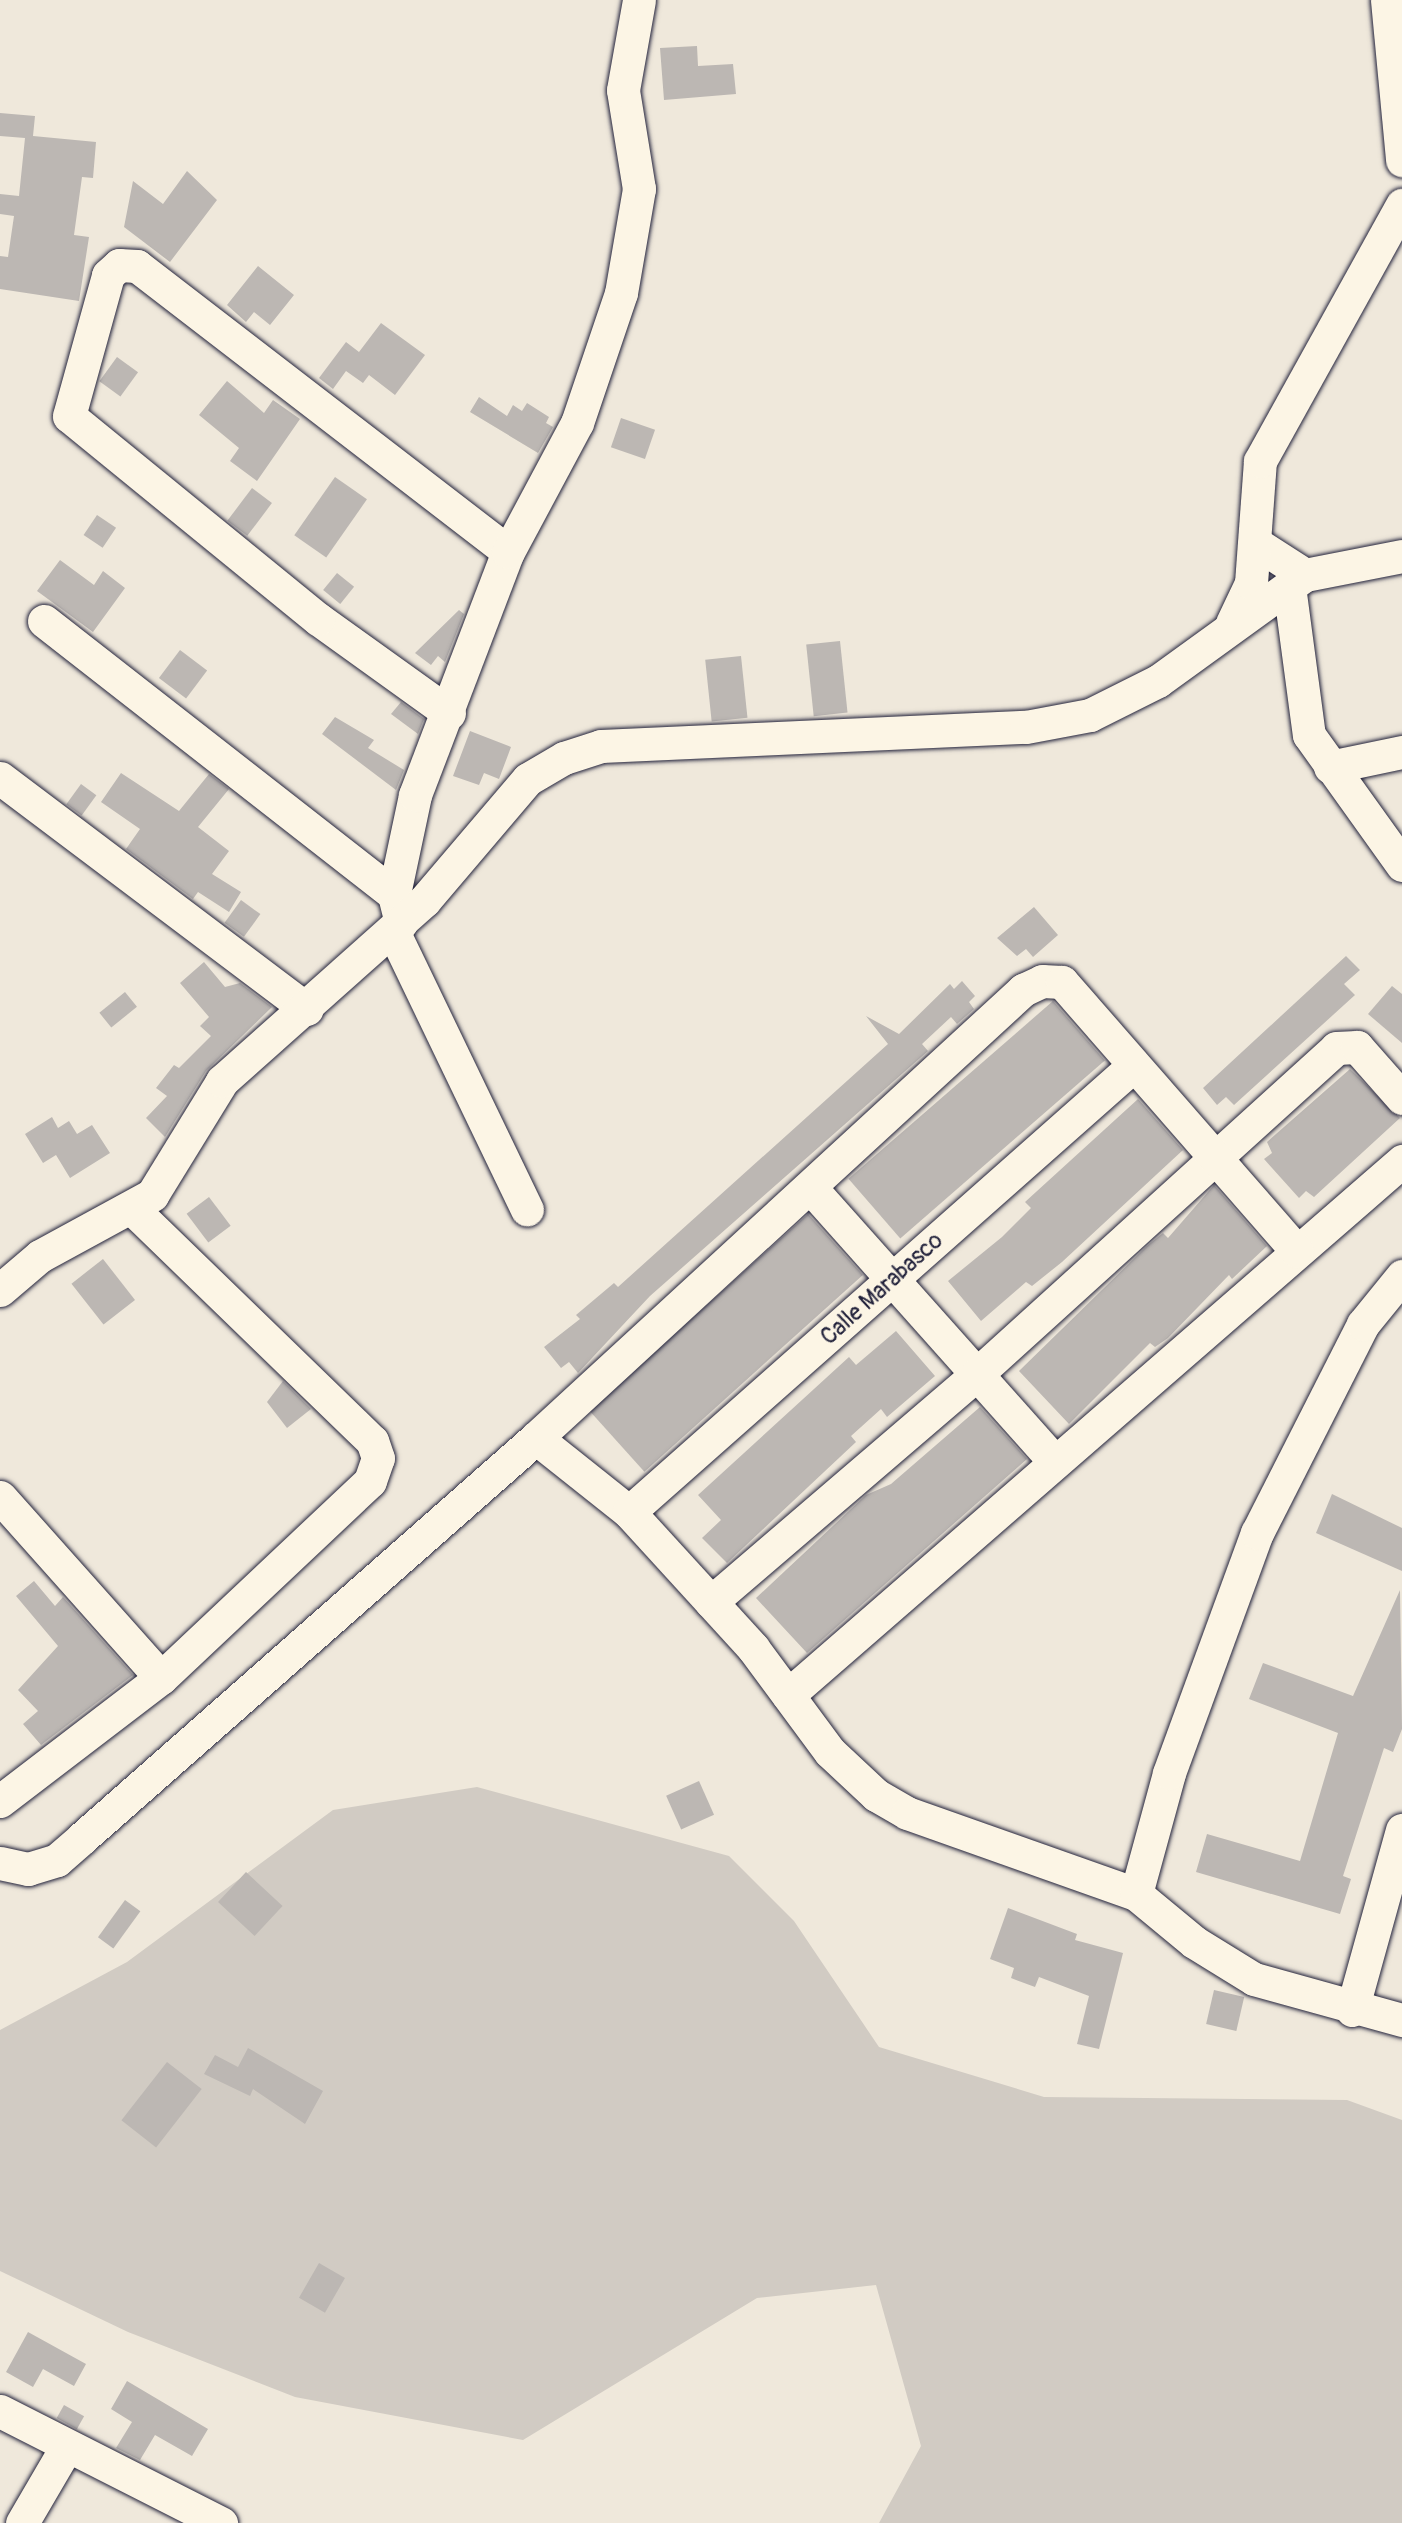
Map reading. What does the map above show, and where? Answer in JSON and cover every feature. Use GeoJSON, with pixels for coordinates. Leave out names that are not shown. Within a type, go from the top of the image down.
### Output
{"type":"FeatureCollection","features":[{"type":"Feature","properties":{"kind":"street"},"geometry":{"type":"LineString","coordinates":[[396,916],[415,795],[449,713],[508,552],[577,423],[621,293],[639,189],[623,90],[639,0]]}},
{"type":"Feature","properties":{"kind":"street"},"geometry":{"type":"LineString","coordinates":[[1387,0],[1402,160]]}},
{"type":"Feature","properties":{"kind":"street"},"geometry":{"type":"LineString","coordinates":[[1231,625],[1251,583],[1257,544],[1260,461],[1402,200]]}},
{"type":"Feature","properties":{"kind":"street"},"geometry":{"type":"LineString","coordinates":[[449,713],[318,619],[69,416],[108,275],[119,265],[137,266],[508,552]]}},
{"type":"Feature","properties":{"kind":"street"},"geometry":{"type":"LineString","coordinates":[[1257,544],[1297,580],[1309,735],[1402,865]]}},
{"type":"Feature","properties":{"kind":"street"},"geometry":{"type":"LineString","coordinates":[[0,1290],[40,1256],[134,1210],[152,1195],[222,1081],[307,1009],[528,779],[564,758],[601,746],[1026,727],[1077,717],[1158,681],[1231,625],[1297,580],[1402,556]]}},
{"type":"Feature","properties":{"kind":"street"},"geometry":{"type":"LineString","coordinates":[[44,621],[396,916],[527,1209]]}},
{"type":"Feature","properties":{"kind":"street"},"geometry":{"type":"LineString","coordinates":[[1330,767],[1402,752]]}},
{"type":"Feature","properties":{"kind":"street"},"geometry":{"type":"LineString","coordinates":[[0,778],[307,1009]]}},
{"type":"Feature","properties":{"kind":"street"},"geometry":{"type":"LineString","coordinates":[[0,1863],[28,1869],[57,1860],[536,1437],[1023,990],[1042,981],[1062,982],[1297,1251]]}},
{"type":"Feature","properties":{"kind":"street"},"geometry":{"type":"LineString","coordinates":[[711,1602],[976,1374],[1336,1048],[1357,1047],[1402,1098]]}},
{"type":"Feature","properties":{"kind":"street","name":"Calle Marabasco"},"geometry":{"type":"LineString","coordinates":[[629,1513],[1134,1065]]}},
{"type":"Feature","properties":{"kind":"street"},"geometry":{"type":"LineString","coordinates":[[788,1695],[1402,1161]]}},
{"type":"Feature","properties":{"kind":"street"},"geometry":{"type":"LineString","coordinates":[[810,1187],[1055,1462]]}},
{"type":"Feature","properties":{"kind":"street"},"geometry":{"type":"LineString","coordinates":[[0,1801],[161,1678],[370,1481],[378,1458],[372,1441],[134,1210]]}},
{"type":"Feature","properties":{"kind":"street"},"geometry":{"type":"LineString","coordinates":[[1136,1895],[1185,1726],[1256,1533],[1363,1324],[1402,1276]]}},
{"type":"Feature","properties":{"kind":"street"},"geometry":{"type":"LineString","coordinates":[[536,1437],[629,1513],[711,1602],[854,1776],[907,1813],[1136,1895],[1194,1942],[1254,1979],[1353,2010],[1402,2020]]}},
{"type":"Feature","properties":{"kind":"street"},"geometry":{"type":"LineString","coordinates":[[0,1497],[161,1678]]}},
{"type":"Feature","properties":{"kind":"street"},"geometry":{"type":"LineString","coordinates":[[1353,2010],[1402,1830]]}},
{"type":"Feature","properties":{"kind":"street"},"geometry":{"type":"LineString","coordinates":[[0,2412],[213,2521]]}},
{"type":"Feature","properties":{"kind":"street"},"geometry":{"type":"LineString","coordinates":[[22,2523],[67,2445]]}},
{"type":"Feature","properties":{"kind":"shaded area"},"geometry":{"type":"Polygon","coordinates":[[[477,1787],[729,1856],[794,1921],[879,2047],[1044,2097],[1347,2100],[1402,2120],[1402,2523],[879,2523],[921,2446],[876,2285],[757,2298],[523,2440],[295,2397],[128,2332],[0,2271],[0,2030],[127,1962],[333,1810],[477,1787]]]}},
{"type":"Feature","properties":{"kind":"building"},"geometry":{"type":"Polygon","coordinates":[[[697,46],[698,66],[733,64],[736,94],[664,100],[660,48],[697,46]]]}},
{"type":"Feature","properties":{"kind":"building"},"geometry":{"type":"Polygon","coordinates":[[[0,113],[35,116],[33,136],[96,142],[93,178],[82,177],[74,235],[89,237],[79,301],[0,289],[0,256],[8,257],[14,216],[0,214],[0,194],[19,196],[25,138],[0,136],[0,113]]]}},
{"type":"Feature","properties":{"kind":"building"},"geometry":{"type":"Polygon","coordinates":[[[187,171],[217,200],[170,262],[124,227],[133,181],[163,204],[187,171]]]}},
{"type":"Feature","properties":{"kind":"building"},"geometry":{"type":"Polygon","coordinates":[[[258,266],[294,295],[270,325],[254,312],[246,322],[227,305],[258,266]]]}},
{"type":"Feature","properties":{"kind":"building"},"geometry":{"type":"Polygon","coordinates":[[[381,323],[425,355],[395,395],[369,375],[363,383],[346,371],[333,389],[319,378],[346,342],[359,352],[381,323]]]}},
{"type":"Feature","properties":{"kind":"building"},"geometry":{"type":"Polygon","coordinates":[[[117,357],[138,372],[120,397],[99,381],[117,357]]]}},
{"type":"Feature","properties":{"kind":"building"},"geometry":{"type":"Polygon","coordinates":[[[227,381],[264,413],[273,400],[300,419],[257,481],[230,461],[239,448],[199,415],[227,381]]]}},
{"type":"Feature","properties":{"kind":"building"},"geometry":{"type":"Polygon","coordinates":[[[479,397],[507,416],[513,405],[522,411],[527,403],[549,417],[546,423],[553,427],[538,453],[470,412],[479,397]]]}},
{"type":"Feature","properties":{"kind":"building"},"geometry":{"type":"Polygon","coordinates":[[[621,418],[655,430],[645,459],[611,447],[621,418]]]}},
{"type":"Feature","properties":{"kind":"building"},"geometry":{"type":"Polygon","coordinates":[[[335,477],[367,499],[326,558],[294,535],[335,477]]]}},
{"type":"Feature","properties":{"kind":"building"},"geometry":{"type":"Polygon","coordinates":[[[252,488],[272,503],[247,536],[227,521],[252,488]]]}},
{"type":"Feature","properties":{"kind":"building"},"geometry":{"type":"Polygon","coordinates":[[[97,515],[116,528],[103,548],[84,535],[97,515]]]}},
{"type":"Feature","properties":{"kind":"building"},"geometry":{"type":"Polygon","coordinates":[[[60,560],[94,585],[103,571],[125,588],[93,632],[37,591],[60,560]]]}},
{"type":"Feature","properties":{"kind":"building"},"geometry":{"type":"Polygon","coordinates":[[[337,573],[354,587],[340,604],[323,590],[337,573]]]}},
{"type":"Feature","properties":{"kind":"building"},"geometry":{"type":"Polygon","coordinates":[[[459,610],[464,614],[445,662],[438,656],[431,665],[415,653],[459,610]]]}},
{"type":"Feature","properties":{"kind":"building"},"geometry":{"type":"Polygon","coordinates":[[[840,641],[848,713],[814,716],[806,645],[840,641]]]}},
{"type":"Feature","properties":{"kind":"building"},"geometry":{"type":"Polygon","coordinates":[[[180,650],[207,670],[186,698],[159,678],[180,650]]]}},
{"type":"Feature","properties":{"kind":"building"},"geometry":{"type":"Polygon","coordinates":[[[741,656],[747,718],[712,721],[705,660],[741,656]]]}},
{"type":"Feature","properties":{"kind":"building"},"geometry":{"type":"Polygon","coordinates":[[[401,702],[424,719],[418,734],[391,714],[401,702]]]}},
{"type":"Feature","properties":{"kind":"building"},"geometry":{"type":"Polygon","coordinates":[[[335,717],[374,740],[368,748],[404,770],[396,790],[322,734],[335,717]]]}},
{"type":"Feature","properties":{"kind":"building"},"geometry":{"type":"Polygon","coordinates":[[[470,731],[511,747],[499,779],[484,773],[479,785],[453,776],[470,731]]]}},
{"type":"Feature","properties":{"kind":"building"},"geometry":{"type":"Polygon","coordinates":[[[121,773],[179,811],[209,774],[229,789],[198,827],[229,851],[212,874],[241,892],[229,912],[198,892],[193,899],[126,849],[140,829],[101,802],[121,773]]]}},
{"type":"Feature","properties":{"kind":"building"},"geometry":{"type":"Polygon","coordinates":[[[81,784],[96,795],[82,815],[66,804],[81,784]]]}},
{"type":"Feature","properties":{"kind":"building"},"geometry":{"type":"Polygon","coordinates":[[[241,900],[260,914],[244,937],[225,923],[241,900]]]}},
{"type":"Feature","properties":{"kind":"building"},"geometry":{"type":"Polygon","coordinates":[[[1034,907],[1058,935],[1033,957],[1026,949],[1017,956],[997,938],[1034,907]]]}},
{"type":"Feature","properties":{"kind":"building"},"geometry":{"type":"Polygon","coordinates":[[[1346,956],[1360,970],[1344,984],[1355,995],[1234,1105],[1226,1097],[1217,1105],[1203,1088],[1346,956]]]}},
{"type":"Feature","properties":{"kind":"building"},"geometry":{"type":"Polygon","coordinates":[[[204,962],[225,987],[240,983],[272,1007],[206,1071],[165,1137],[146,1118],[167,1096],[156,1088],[174,1065],[179,1068],[211,1036],[200,1026],[209,1017],[180,983],[204,962]]]}},
{"type":"Feature","properties":{"kind":"building"},"geometry":{"type":"Polygon","coordinates":[[[962,981],[975,996],[969,1002],[974,1009],[957,1024],[951,1017],[922,1044],[928,1051],[650,1296],[578,1373],[569,1362],[561,1368],[544,1347],[580,1319],[576,1315],[614,1283],[618,1287],[888,1044],[866,1016],[899,1034],[950,984],[954,989],[962,981]]]}},
{"type":"Feature","properties":{"kind":"building"},"geometry":{"type":"Polygon","coordinates":[[[1392,986],[1402,994],[1402,1043],[1368,1014],[1392,986]]]}},
{"type":"Feature","properties":{"kind":"building"},"geometry":{"type":"Polygon","coordinates":[[[125,992],[137,1007],[111,1028],[99,1013],[125,992]]]}},
{"type":"Feature","properties":{"kind":"building"},"geometry":{"type":"Polygon","coordinates":[[[1053,1001],[1105,1061],[900,1238],[848,1179],[1053,1001]]]}},
{"type":"Feature","properties":{"kind":"building"},"geometry":{"type":"Polygon","coordinates":[[[1350,1069],[1400,1118],[1314,1197],[1306,1191],[1299,1198],[1264,1159],[1272,1153],[1267,1142],[1350,1069]]]}},
{"type":"Feature","properties":{"kind":"building"},"geometry":{"type":"Polygon","coordinates":[[[1138,1099],[1183,1150],[1062,1262],[1032,1286],[1026,1282],[981,1321],[948,1281],[1002,1237],[1031,1208],[1025,1202],[1138,1099]]]}},
{"type":"Feature","properties":{"kind":"building"},"geometry":{"type":"Polygon","coordinates":[[[52,1117],[58,1128],[69,1121],[77,1134],[92,1125],[110,1153],[70,1178],[56,1155],[43,1163],[25,1134],[52,1117]]]}},
{"type":"Feature","properties":{"kind":"building"},"geometry":{"type":"Polygon","coordinates":[[[1214,1185],[1267,1246],[1232,1279],[1229,1275],[1168,1338],[1155,1347],[1150,1343],[1069,1424],[1019,1371],[1147,1246],[1163,1233],[1168,1238],[1214,1185]]]}},
{"type":"Feature","properties":{"kind":"building"},"geometry":{"type":"Polygon","coordinates":[[[209,1197],[231,1226],[208,1243],[187,1214],[209,1197]]]}},
{"type":"Feature","properties":{"kind":"building"},"geometry":{"type":"Polygon","coordinates":[[[808,1214],[863,1275],[644,1472],[590,1411],[808,1214]]]}},
{"type":"Feature","properties":{"kind":"building"},"geometry":{"type":"Polygon","coordinates":[[[103,1259],[135,1300],[103,1325],[71,1284],[103,1259]]]}},
{"type":"Feature","properties":{"kind":"building"},"geometry":{"type":"Polygon","coordinates":[[[896,1331],[935,1376],[887,1417],[881,1409],[851,1436],[856,1442],[727,1563],[702,1538],[721,1520],[698,1495],[849,1357],[856,1365],[896,1331]]]}},
{"type":"Feature","properties":{"kind":"building"},"geometry":{"type":"Polygon","coordinates":[[[283,1381],[311,1409],[287,1428],[267,1402],[283,1381]]]}},
{"type":"Feature","properties":{"kind":"building"},"geometry":{"type":"Polygon","coordinates":[[[980,1407],[1027,1459],[807,1653],[756,1598],[866,1495],[891,1484],[980,1407]]]}},
{"type":"Feature","properties":{"kind":"building"},"geometry":{"type":"Polygon","coordinates":[[[1332,1494],[1402,1528],[1402,1571],[1316,1533],[1332,1494]]]}},
{"type":"Feature","properties":{"kind":"building"},"geometry":{"type":"Polygon","coordinates":[[[34,1581],[55,1606],[63,1597],[133,1675],[41,1745],[23,1724],[38,1711],[18,1690],[58,1646],[16,1596],[34,1581]]]}},
{"type":"Feature","properties":{"kind":"building"},"geometry":{"type":"Polygon","coordinates":[[[1400,1590],[1402,1729],[1393,1752],[1384,1748],[1343,1876],[1351,1879],[1340,1914],[1196,1872],[1207,1834],[1300,1861],[1338,1733],[1249,1699],[1263,1663],[1353,1696],[1400,1590]]]}},
{"type":"Feature","properties":{"kind":"building"},"geometry":{"type":"Polygon","coordinates":[[[699,1781],[714,1815],[681,1829],[666,1796],[699,1781]]]}},
{"type":"Feature","properties":{"kind":"building"},"geometry":{"type":"Polygon","coordinates":[[[246,1872],[283,1906],[255,1936],[218,1902],[246,1872]]]}},
{"type":"Feature","properties":{"kind":"building"},"geometry":{"type":"Polygon","coordinates":[[[125,1900],[140,1911],[113,1948],[98,1937],[125,1900]]]}},
{"type":"Feature","properties":{"kind":"building"},"geometry":{"type":"Polygon","coordinates":[[[1008,1908],[1077,1934],[1075,1940],[1123,1953],[1099,2049],[1077,2044],[1089,1996],[1039,1977],[1035,1987],[1011,1978],[1014,1968],[990,1959],[1008,1908]]]}},
{"type":"Feature","properties":{"kind":"building"},"geometry":{"type":"Polygon","coordinates":[[[1214,1990],[1244,1997],[1236,2031],[1206,2024],[1214,1990]]]}},
{"type":"Feature","properties":{"kind":"building"},"geometry":{"type":"Polygon","coordinates":[[[248,2048],[323,2091],[305,2124],[253,2089],[250,2096],[204,2074],[215,2055],[238,2067],[248,2048]]]}},
{"type":"Feature","properties":{"kind":"building"},"geometry":{"type":"Polygon","coordinates":[[[167,2062],[202,2089],[156,2147],[121,2120],[167,2062]]]}},
{"type":"Feature","properties":{"kind":"building"},"geometry":{"type":"Polygon","coordinates":[[[319,2263],[345,2278],[325,2313],[299,2298],[319,2263]]]}},
{"type":"Feature","properties":{"kind":"building"},"geometry":{"type":"Polygon","coordinates":[[[28,2332],[86,2364],[74,2386],[43,2369],[33,2387],[6,2372],[28,2332]]]}},
{"type":"Feature","properties":{"kind":"building"},"geometry":{"type":"Polygon","coordinates":[[[127,2381],[208,2429],[192,2456],[155,2435],[140,2460],[116,2448],[132,2422],[111,2409],[127,2381]]]}},
{"type":"Feature","properties":{"kind":"building"},"geometry":{"type":"Polygon","coordinates":[[[64,2405],[84,2416],[77,2429],[57,2418],[64,2405]]]}}]}
